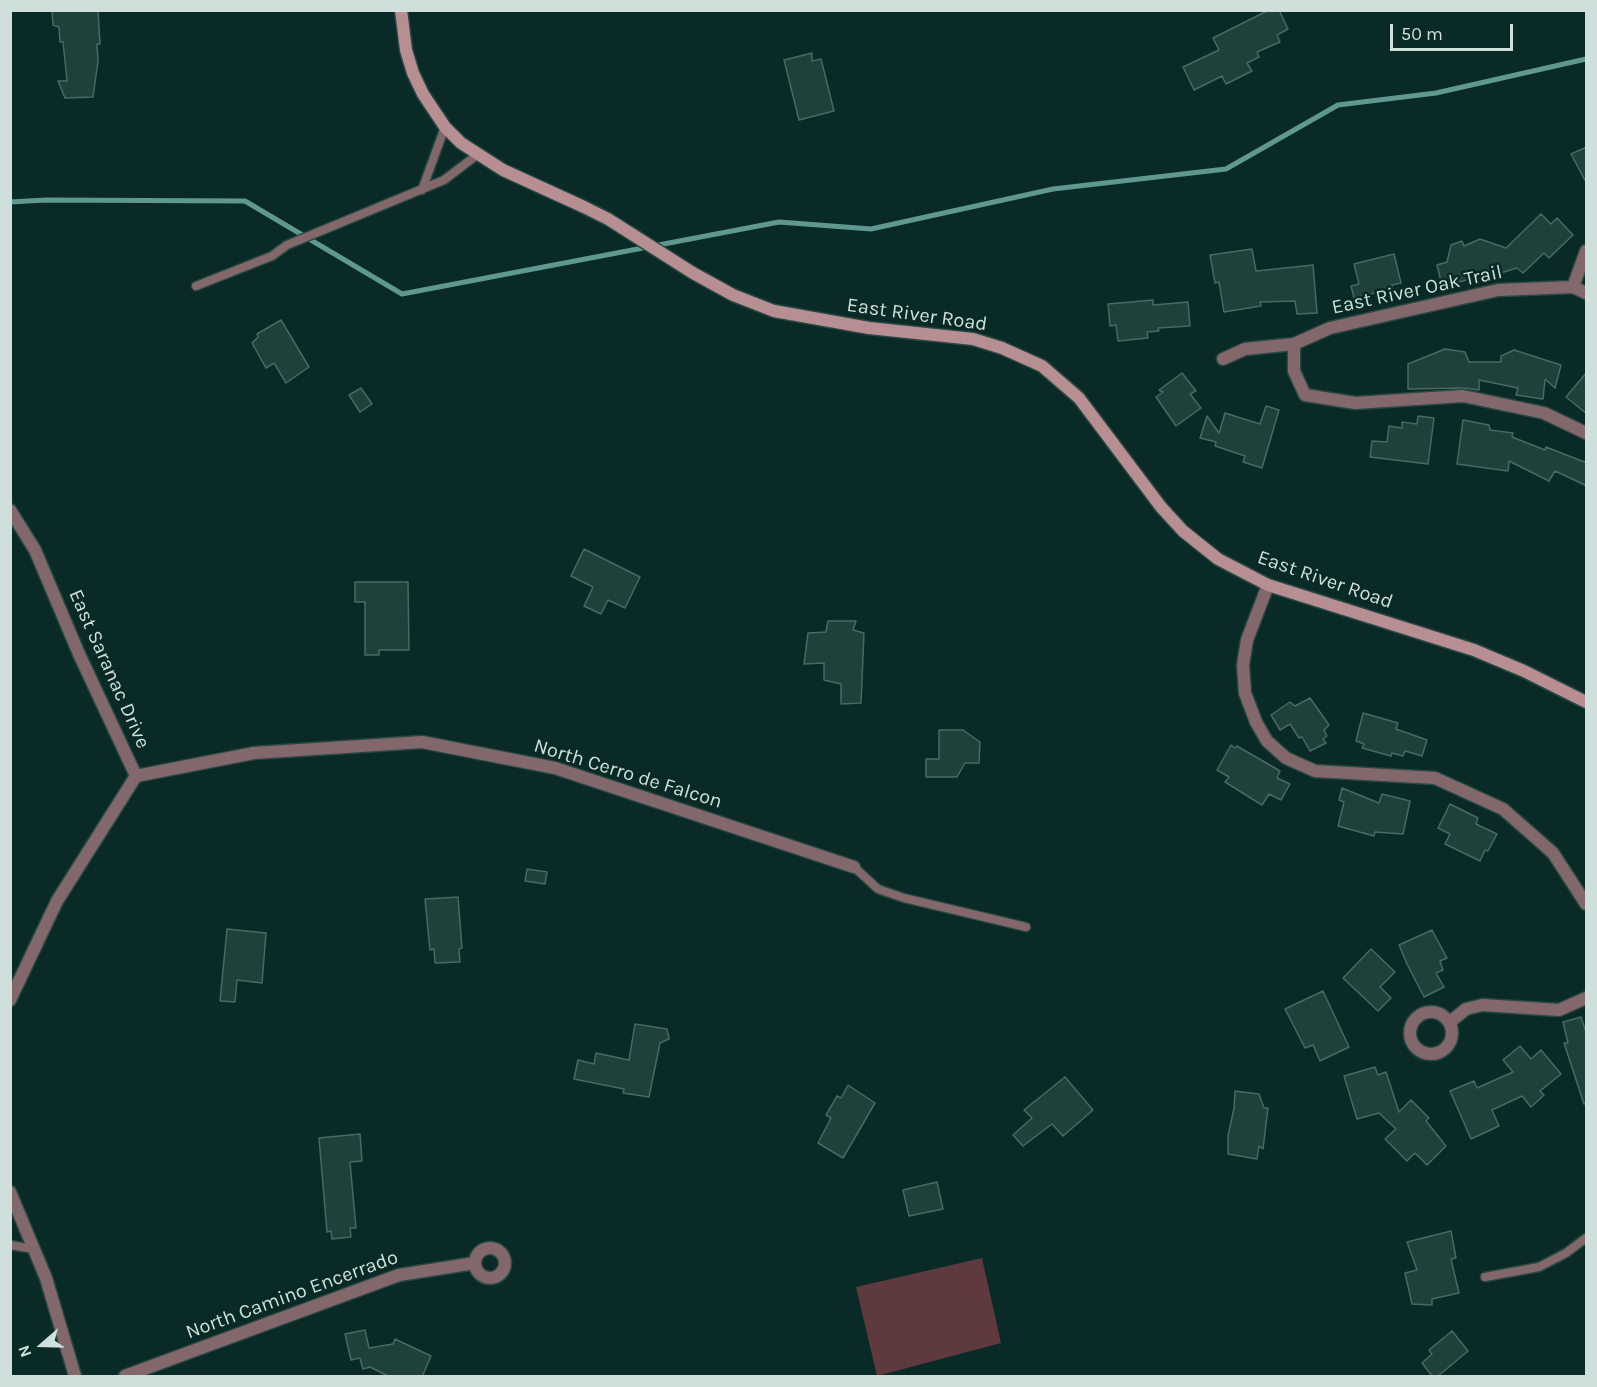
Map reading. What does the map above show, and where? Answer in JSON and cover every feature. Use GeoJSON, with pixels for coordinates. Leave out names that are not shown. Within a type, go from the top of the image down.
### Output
{"type":"FeatureCollection","features":[{"type":"Feature","properties":{"kind":"street","name":"East River Road"},"geometry":{"type":"LineString","coordinates":[[400,10],[406,50],[423,94],[445,127],[477,155],[503,170],[608,219],[693,273],[733,295],[774,311],[869,328],[973,339],[1002,348],[1042,366],[1079,398],[1161,507],[1183,531],[1218,559],[1268,585],[1474,650],[1524,671],[1587,702]]}},
{"type":"Feature","properties":{"kind":"street"},"geometry":{"type":"LineString","coordinates":[[1573,287],[1587,251]]}},
{"type":"Feature","properties":{"kind":"street","name":"East River Oak Trail"},"geometry":{"type":"LineString","coordinates":[[1223,359],[1245,349],[1294,344],[1330,328],[1498,290],[1573,287],[1587,293]]}},
{"type":"Feature","properties":{"kind":"street"},"geometry":{"type":"LineString","coordinates":[[1294,344],[1294,371],[1305,395],[1355,403],[1463,396],[1544,413],[1587,433]]}},
{"type":"Feature","properties":{"kind":"street","name":"East Saranac Drive"},"geometry":{"type":"LineString","coordinates":[[10,510],[35,550],[79,654],[136,776],[57,901],[10,1000]]}},
{"type":"Feature","properties":{"kind":"street"},"geometry":{"type":"LineString","coordinates":[[1268,585],[1247,640],[1243,665],[1245,693],[1256,722],[1267,741],[1286,758],[1315,771],[1435,778],[1503,809],[1553,854],[1587,904]]}},
{"type":"Feature","properties":{"kind":"street","name":"North Cerro de Falcon"},"geometry":{"type":"LineString","coordinates":[[136,776],[254,753],[422,742],[555,768],[854,867]]}},
{"type":"Feature","properties":{"kind":"street"},"geometry":{"type":"LineString","coordinates":[[1450,1022],[1466,1010],[1482,1005],[1559,1011],[1587,998]]}},
{"type":"Feature","properties":{"kind":"street"},"geometry":{"type":"LineString","coordinates":[[10,1192],[45,1278],[75,1377]]}},
{"type":"Feature","properties":{"kind":"street","name":"North Camino Encerrado"},"geometry":{"type":"LineString","coordinates":[[125,1377],[399,1275],[475,1263]]}},
{"type":"Feature","properties":{"kind":"lane"},"geometry":{"type":"LineString","coordinates":[[422,190],[445,127]]}},
{"type":"Feature","properties":{"kind":"lane"},"geometry":{"type":"LineString","coordinates":[[196,286],[272,256],[287,245],[444,180],[477,155]]}},
{"type":"Feature","properties":{"kind":"lane"},"geometry":{"type":"LineString","coordinates":[[854,867],[878,889],[904,898],[1026,927]]}},
{"type":"Feature","properties":{"kind":"lane"},"geometry":{"type":"LineString","coordinates":[[1485,1277],[1539,1267],[1587,1238]]}},
{"type":"Feature","properties":{"kind":"lane"},"geometry":{"type":"LineString","coordinates":[[10,1245],[34,1249]]}},
{"type":"Feature","properties":{"kind":"shaded area"},"geometry":{"type":"Polygon","coordinates":[[[982,1258],[1001,1343],[877,1376],[856,1287],[982,1258]]]}},
{"type":"Feature","properties":{"kind":"building"},"geometry":{"type":"Polygon","coordinates":[[[52,10],[98,10],[100,44],[97,44],[98,61],[93,97],[65,98],[58,81],[67,81],[63,42],[60,42],[59,27],[53,25],[52,10]]]}},
{"type":"Feature","properties":{"kind":"building"},"geometry":{"type":"Polygon","coordinates":[[[1269,10],[1279,10],[1288,29],[1277,35],[1280,42],[1257,52],[1259,57],[1247,63],[1252,71],[1226,84],[1222,76],[1194,90],[1183,67],[1219,50],[1213,38],[1269,10]]]}},
{"type":"Feature","properties":{"kind":"building"},"geometry":{"type":"Polygon","coordinates":[[[812,53],[812,61],[821,59],[834,111],[799,120],[784,60],[812,53]]]}},
{"type":"Feature","properties":{"kind":"building"},"geometry":{"type":"Polygon","coordinates":[[[1587,147],[1587,184],[1571,154],[1587,147]]]}},
{"type":"Feature","properties":{"kind":"building"},"geometry":{"type":"Polygon","coordinates":[[[1541,214],[1551,224],[1557,218],[1573,235],[1549,258],[1544,253],[1523,273],[1517,268],[1491,278],[1479,277],[1442,286],[1437,265],[1447,262],[1451,245],[1462,241],[1464,246],[1480,239],[1506,248],[1541,214]]]}},
{"type":"Feature","properties":{"kind":"building"},"geometry":{"type":"Polygon","coordinates":[[[1252,249],[1256,271],[1313,265],[1317,313],[1297,314],[1295,301],[1260,302],[1261,306],[1224,312],[1219,282],[1215,283],[1210,255],[1252,249]]]}},
{"type":"Feature","properties":{"kind":"building"},"geometry":{"type":"Polygon","coordinates":[[[1394,254],[1401,283],[1392,285],[1392,289],[1354,298],[1351,286],[1359,284],[1354,264],[1394,254]]]}},
{"type":"Feature","properties":{"kind":"building"},"geometry":{"type":"Polygon","coordinates":[[[1153,300],[1153,305],[1188,302],[1190,326],[1158,328],[1159,331],[1147,332],[1148,338],[1118,341],[1116,325],[1110,326],[1108,304],[1153,300]]]}},
{"type":"Feature","properties":{"kind":"building"},"geometry":{"type":"Polygon","coordinates":[[[281,320],[309,367],[286,383],[274,363],[266,368],[252,343],[258,337],[257,334],[281,320]]]}},
{"type":"Feature","properties":{"kind":"building"},"geometry":{"type":"Polygon","coordinates":[[[1445,349],[1465,352],[1469,362],[1501,362],[1501,356],[1514,350],[1561,365],[1555,388],[1545,379],[1543,399],[1516,395],[1518,388],[1479,380],[1479,390],[1408,389],[1408,364],[1445,349]]]}},
{"type":"Feature","properties":{"kind":"building"},"geometry":{"type":"Polygon","coordinates":[[[1587,372],[1587,414],[1566,397],[1587,372]]]}},
{"type":"Feature","properties":{"kind":"building"},"geometry":{"type":"Polygon","coordinates":[[[1182,373],[1196,391],[1190,394],[1201,408],[1176,426],[1156,397],[1163,392],[1159,390],[1182,373]]]}},
{"type":"Feature","properties":{"kind":"building"},"geometry":{"type":"Polygon","coordinates":[[[361,388],[372,404],[360,412],[349,395],[361,388]]]}},
{"type":"Feature","properties":{"kind":"building"},"geometry":{"type":"Polygon","coordinates":[[[1266,406],[1279,410],[1262,468],[1243,462],[1245,456],[1215,446],[1216,442],[1200,438],[1207,416],[1219,433],[1225,413],[1260,424],[1266,406]]]}},
{"type":"Feature","properties":{"kind":"building"},"geometry":{"type":"Polygon","coordinates":[[[1418,416],[1434,418],[1428,464],[1370,457],[1372,441],[1387,442],[1389,426],[1402,428],[1402,422],[1417,424],[1418,416]]]}},
{"type":"Feature","properties":{"kind":"building"},"geometry":{"type":"Polygon","coordinates":[[[1463,420],[1489,425],[1490,430],[1513,433],[1512,437],[1587,463],[1587,486],[1555,471],[1549,481],[1509,461],[1508,471],[1457,464],[1463,420]]]}},
{"type":"Feature","properties":{"kind":"building"},"geometry":{"type":"Polygon","coordinates":[[[584,549],[640,577],[625,608],[608,600],[601,614],[584,606],[593,587],[571,576],[584,549]]]}},
{"type":"Feature","properties":{"kind":"building"},"geometry":{"type":"Polygon","coordinates":[[[355,582],[408,582],[409,650],[379,650],[379,655],[365,655],[365,602],[355,602],[355,582]]]}},
{"type":"Feature","properties":{"kind":"building"},"geometry":{"type":"Polygon","coordinates":[[[828,621],[856,621],[853,630],[864,633],[861,703],[841,704],[841,684],[824,680],[824,663],[804,664],[808,633],[826,632],[828,621]]]}},
{"type":"Feature","properties":{"kind":"building"},"geometry":{"type":"Polygon","coordinates":[[[1310,698],[1329,725],[1324,730],[1327,736],[1323,739],[1326,743],[1310,751],[1302,737],[1299,738],[1290,724],[1280,730],[1271,715],[1290,702],[1295,706],[1310,698]]]}},
{"type":"Feature","properties":{"kind":"building"},"geometry":{"type":"Polygon","coordinates":[[[1363,713],[1398,723],[1396,729],[1427,740],[1422,756],[1405,751],[1403,756],[1392,753],[1391,756],[1362,748],[1364,744],[1356,741],[1363,713]]]}},
{"type":"Feature","properties":{"kind":"building"},"geometry":{"type":"Polygon","coordinates":[[[939,730],[963,730],[980,742],[979,763],[965,763],[957,777],[926,777],[926,759],[939,759],[939,730]]]}},
{"type":"Feature","properties":{"kind":"building"},"geometry":{"type":"Polygon","coordinates":[[[1231,745],[1235,748],[1237,746],[1280,771],[1277,778],[1290,784],[1281,800],[1269,794],[1262,805],[1225,782],[1229,777],[1217,770],[1231,745]]]}},
{"type":"Feature","properties":{"kind":"building"},"geometry":{"type":"Polygon","coordinates":[[[1342,788],[1379,803],[1382,794],[1410,801],[1403,834],[1375,832],[1374,836],[1338,826],[1344,802],[1339,800],[1342,788]]]}},
{"type":"Feature","properties":{"kind":"building"},"geometry":{"type":"Polygon","coordinates":[[[1450,804],[1478,818],[1476,824],[1497,834],[1480,861],[1445,844],[1450,834],[1438,828],[1450,804]]]}},
{"type":"Feature","properties":{"kind":"building"},"geometry":{"type":"Polygon","coordinates":[[[527,869],[547,872],[545,884],[525,881],[527,869]]]}},
{"type":"Feature","properties":{"kind":"building"},"geometry":{"type":"Polygon","coordinates":[[[458,897],[462,948],[459,949],[460,962],[435,963],[434,949],[430,950],[425,899],[458,897]]]}},
{"type":"Feature","properties":{"kind":"building"},"geometry":{"type":"Polygon","coordinates":[[[227,929],[266,933],[262,983],[237,980],[235,1002],[220,1001],[227,929]]]}},
{"type":"Feature","properties":{"kind":"building"},"geometry":{"type":"Polygon","coordinates":[[[1432,930],[1447,958],[1440,961],[1443,970],[1436,973],[1444,987],[1424,997],[1399,945],[1432,930]]]}},
{"type":"Feature","properties":{"kind":"building"},"geometry":{"type":"Polygon","coordinates":[[[1371,949],[1395,972],[1380,987],[1391,998],[1378,1011],[1343,978],[1371,949]]]}},
{"type":"Feature","properties":{"kind":"building"},"geometry":{"type":"Polygon","coordinates":[[[1323,991],[1349,1047],[1320,1061],[1313,1045],[1305,1048],[1285,1009],[1323,991]]]}},
{"type":"Feature","properties":{"kind":"building"},"geometry":{"type":"Polygon","coordinates":[[[1581,1017],[1587,1035],[1587,1103],[1584,1104],[1564,1043],[1568,1043],[1563,1022],[1581,1017]]]}},
{"type":"Feature","properties":{"kind":"building"},"geometry":{"type":"Polygon","coordinates":[[[635,1024],[667,1029],[669,1039],[660,1043],[649,1097],[623,1093],[624,1089],[574,1079],[578,1060],[594,1064],[596,1053],[629,1060],[635,1024]]]}},
{"type":"Feature","properties":{"kind":"building"},"geometry":{"type":"Polygon","coordinates":[[[1520,1046],[1531,1059],[1541,1050],[1561,1074],[1540,1091],[1544,1095],[1531,1107],[1522,1096],[1492,1110],[1499,1126],[1471,1139],[1450,1091],[1474,1081],[1477,1088],[1513,1072],[1503,1060],[1520,1046]]]}},
{"type":"Feature","properties":{"kind":"building"},"geometry":{"type":"Polygon","coordinates":[[[1375,1067],[1378,1075],[1386,1072],[1399,1112],[1411,1100],[1429,1118],[1426,1121],[1446,1146],[1427,1165],[1415,1153],[1407,1161],[1385,1139],[1396,1129],[1379,1113],[1357,1119],[1344,1076],[1375,1067]]]}},
{"type":"Feature","properties":{"kind":"building"},"geometry":{"type":"Polygon","coordinates":[[[1065,1077],[1093,1110],[1063,1136],[1052,1124],[1023,1146],[1013,1135],[1032,1118],[1024,1110],[1065,1077]]]}},
{"type":"Feature","properties":{"kind":"building"},"geometry":{"type":"Polygon","coordinates":[[[848,1085],[875,1103],[843,1158],[818,1143],[831,1118],[826,1115],[837,1096],[841,1098],[848,1085]]]}},
{"type":"Feature","properties":{"kind":"building"},"geometry":{"type":"Polygon","coordinates":[[[1235,1091],[1259,1094],[1264,1108],[1268,1108],[1263,1149],[1259,1146],[1257,1159],[1228,1154],[1228,1136],[1235,1091]]]}},
{"type":"Feature","properties":{"kind":"building"},"geometry":{"type":"Polygon","coordinates":[[[360,1134],[362,1161],[350,1162],[356,1228],[350,1228],[351,1237],[332,1239],[331,1231],[327,1232],[319,1138],[360,1134]]]}},
{"type":"Feature","properties":{"kind":"building"},"geometry":{"type":"Polygon","coordinates":[[[937,1182],[943,1209],[909,1216],[903,1190],[937,1182]]]}},
{"type":"Feature","properties":{"kind":"building"},"geometry":{"type":"Polygon","coordinates":[[[1451,1231],[1456,1258],[1451,1259],[1459,1293],[1432,1299],[1432,1305],[1412,1304],[1405,1273],[1417,1270],[1407,1242],[1451,1231]]]}},
{"type":"Feature","properties":{"kind":"building"},"geometry":{"type":"Polygon","coordinates":[[[365,1330],[369,1348],[393,1344],[395,1339],[431,1356],[422,1377],[390,1377],[370,1367],[363,1369],[360,1358],[351,1360],[345,1334],[365,1330]]]}},
{"type":"Feature","properties":{"kind":"building"},"geometry":{"type":"Polygon","coordinates":[[[1452,1331],[1468,1351],[1437,1377],[1433,1377],[1422,1363],[1432,1354],[1429,1350],[1452,1331]]]}},
{"type":"Feature","properties":{"kind":"waterway"},"geometry":{"type":"LineString","coordinates":[[10,202],[46,200],[245,201],[402,294],[779,222],[871,229],[1053,189],[1226,169],[1338,105],[1436,93],[1586,59]]}}]}
